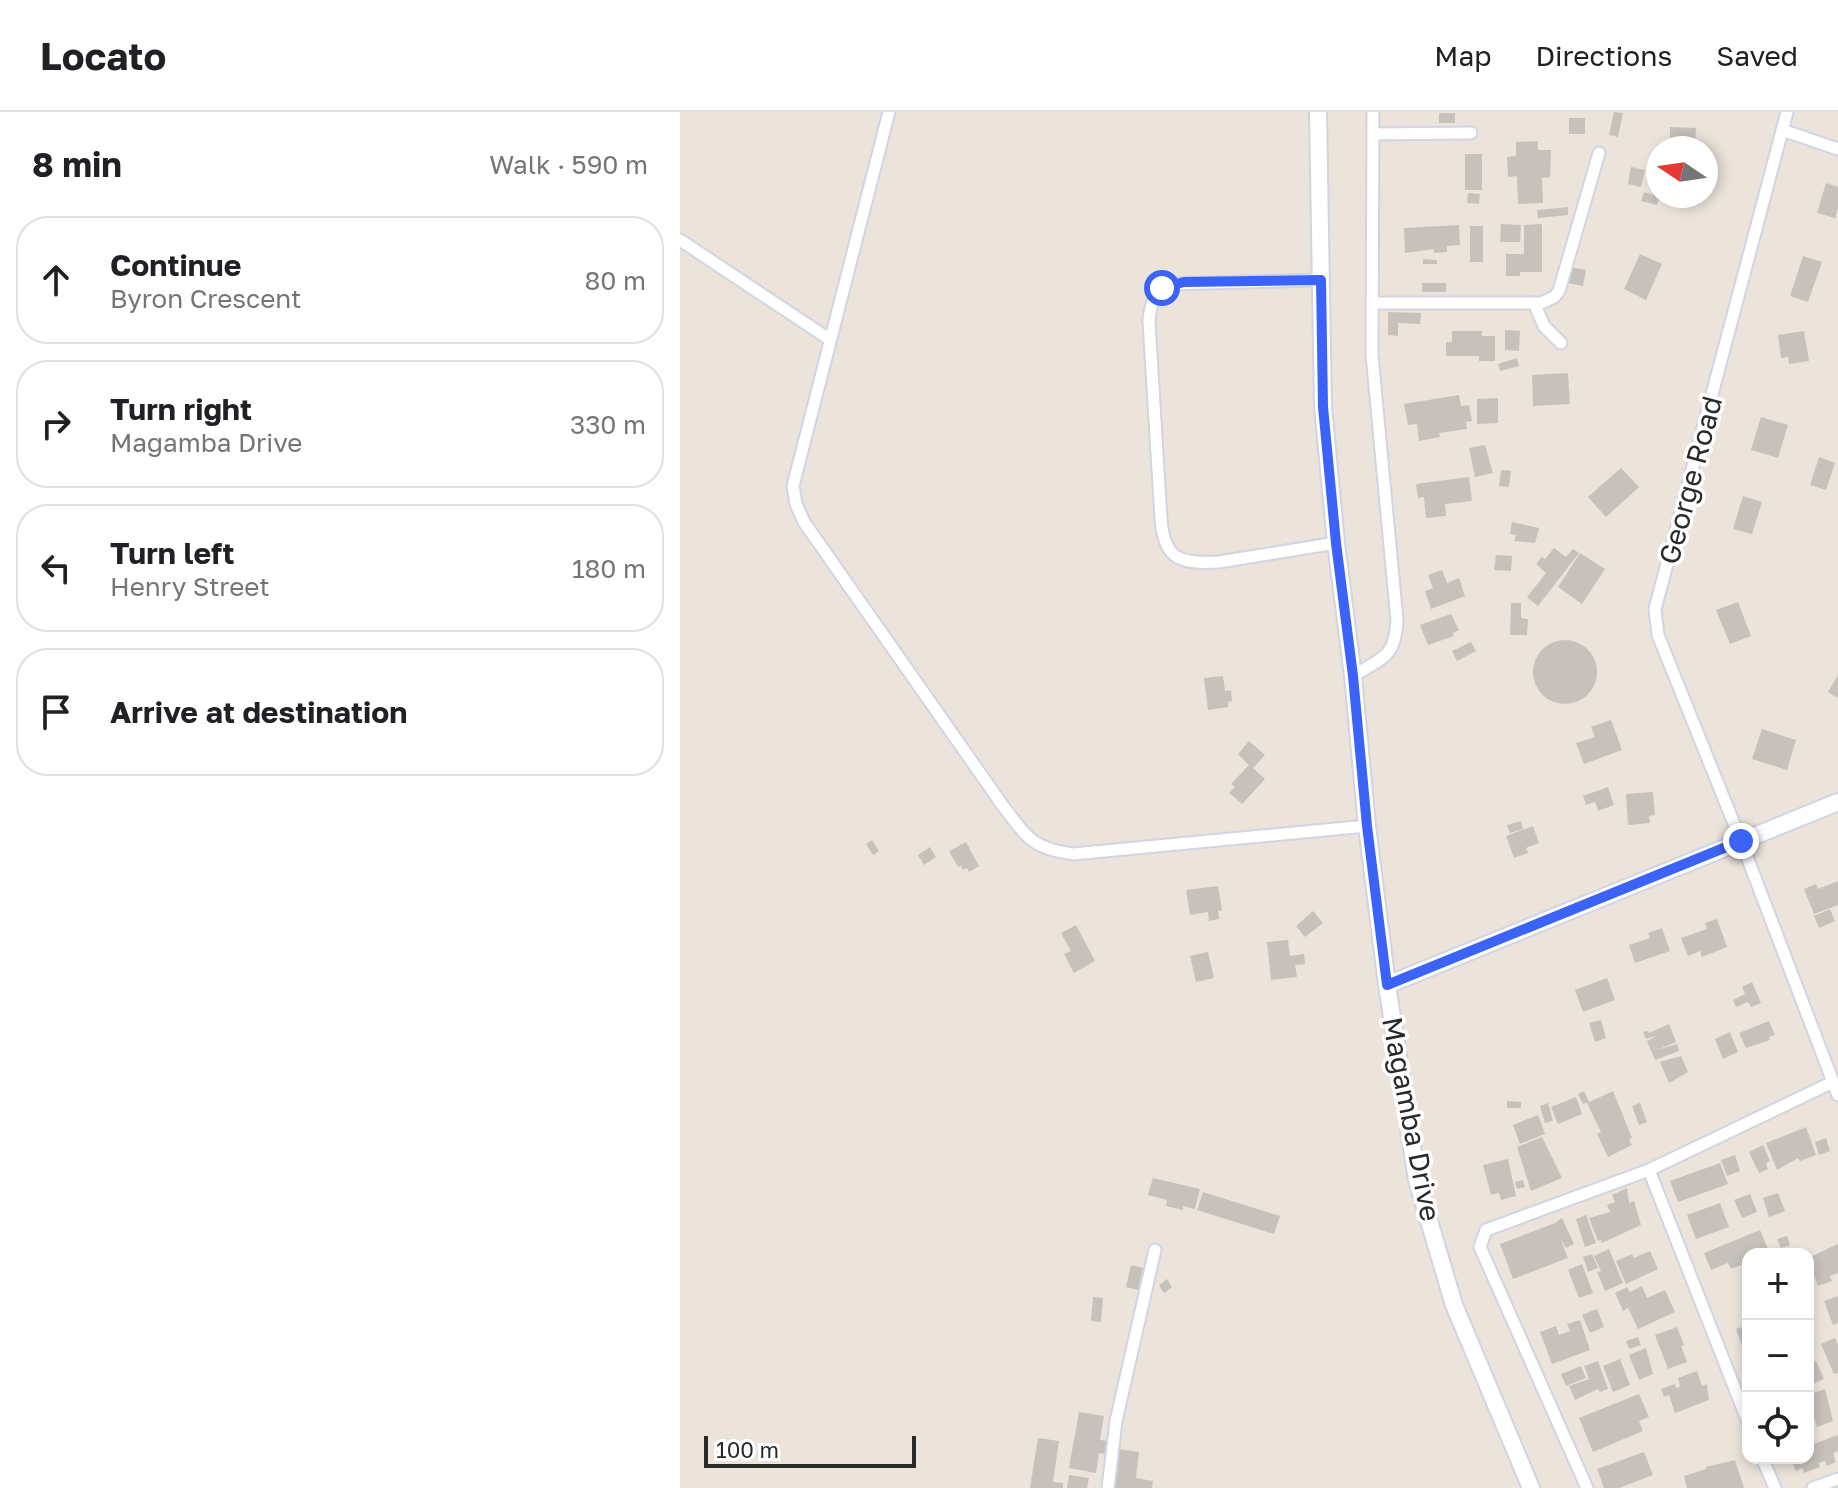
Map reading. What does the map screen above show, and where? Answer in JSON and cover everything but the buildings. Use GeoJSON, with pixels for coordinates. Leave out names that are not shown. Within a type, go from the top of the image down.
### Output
{"type":"FeatureCollection","features":[{"type":"Feature","properties":{"kind":"street"},"geometry":{"type":"LineString","coordinates":[[889,112],[793,486],[804,522],[1032,843],[1050,851],[1073,854],[1367,826]]}},
{"type":"Feature","properties":{"kind":"street","name":"Magamba Drive"},"geometry":{"type":"LineString","coordinates":[[1318,112],[1323,407],[1367,826],[1387,985],[1417,1180],[1454,1305],[1531,1488]]}},
{"type":"Feature","properties":{"kind":"street"},"geometry":{"type":"LineString","coordinates":[[1353,676],[1387,655],[1396,641],[1397,620],[1374,391],[1373,112]]}},
{"type":"Feature","properties":{"kind":"street","name":"George Road"},"geometry":{"type":"LineString","coordinates":[[1787,112],[1655,609],[1658,635],[1838,1095]]}},
{"type":"Feature","properties":{"kind":"street"},"geometry":{"type":"LineString","coordinates":[[1782,130],[1838,149]]}},
{"type":"Feature","properties":{"kind":"street"},"geometry":{"type":"LineString","coordinates":[[1373,134],[1471,133]]}},
{"type":"Feature","properties":{"kind":"street"},"geometry":{"type":"LineString","coordinates":[[1372,303],[1547,301],[1559,291],[1599,153]]}},
{"type":"Feature","properties":{"kind":"street"},"geometry":{"type":"LineString","coordinates":[[680,240],[829,339]]}},
{"type":"Feature","properties":{"kind":"street"},"geometry":{"type":"LineString","coordinates":[[1321,280],[1171,284],[1155,296],[1149,321],[1162,537],[1167,549],[1184,561],[1200,563],[1336,543]]}},
{"type":"Feature","properties":{"kind":"street"},"geometry":{"type":"LineString","coordinates":[[1534,303],[1544,326],[1561,343]]}},
{"type":"Feature","properties":{"kind":"street"},"geometry":{"type":"LineString","coordinates":[[1387,985],[1838,802]]}},
{"type":"Feature","properties":{"kind":"street"},"geometry":{"type":"LineString","coordinates":[[1587,1488],[1480,1247],[1486,1230],[1649,1170],[1833,1082]]}},
{"type":"Feature","properties":{"kind":"street"},"geometry":{"type":"LineString","coordinates":[[1649,1170],[1742,1407]]}},
{"type":"Feature","properties":{"kind":"street"},"geometry":{"type":"LineString","coordinates":[[1108,1488],[1116,1421],[1155,1250]]}},
{"type":"Feature","properties":{"kind":"street"},"geometry":{"type":"LineString","coordinates":[[1765,1464],[1775,1488]]}},
{"type":"Feature","properties":{"kind":"street"},"geometry":{"type":"LineString","coordinates":[[1813,1488],[1838,1479]]}},
{"type":"Feature","properties":{"kind":"route"},"geometry":{"type":"LineString","coordinates":[[1162,288],[1184,282],[1321,280],[1323,407],[1387,985],[1741,841]]}}]}
